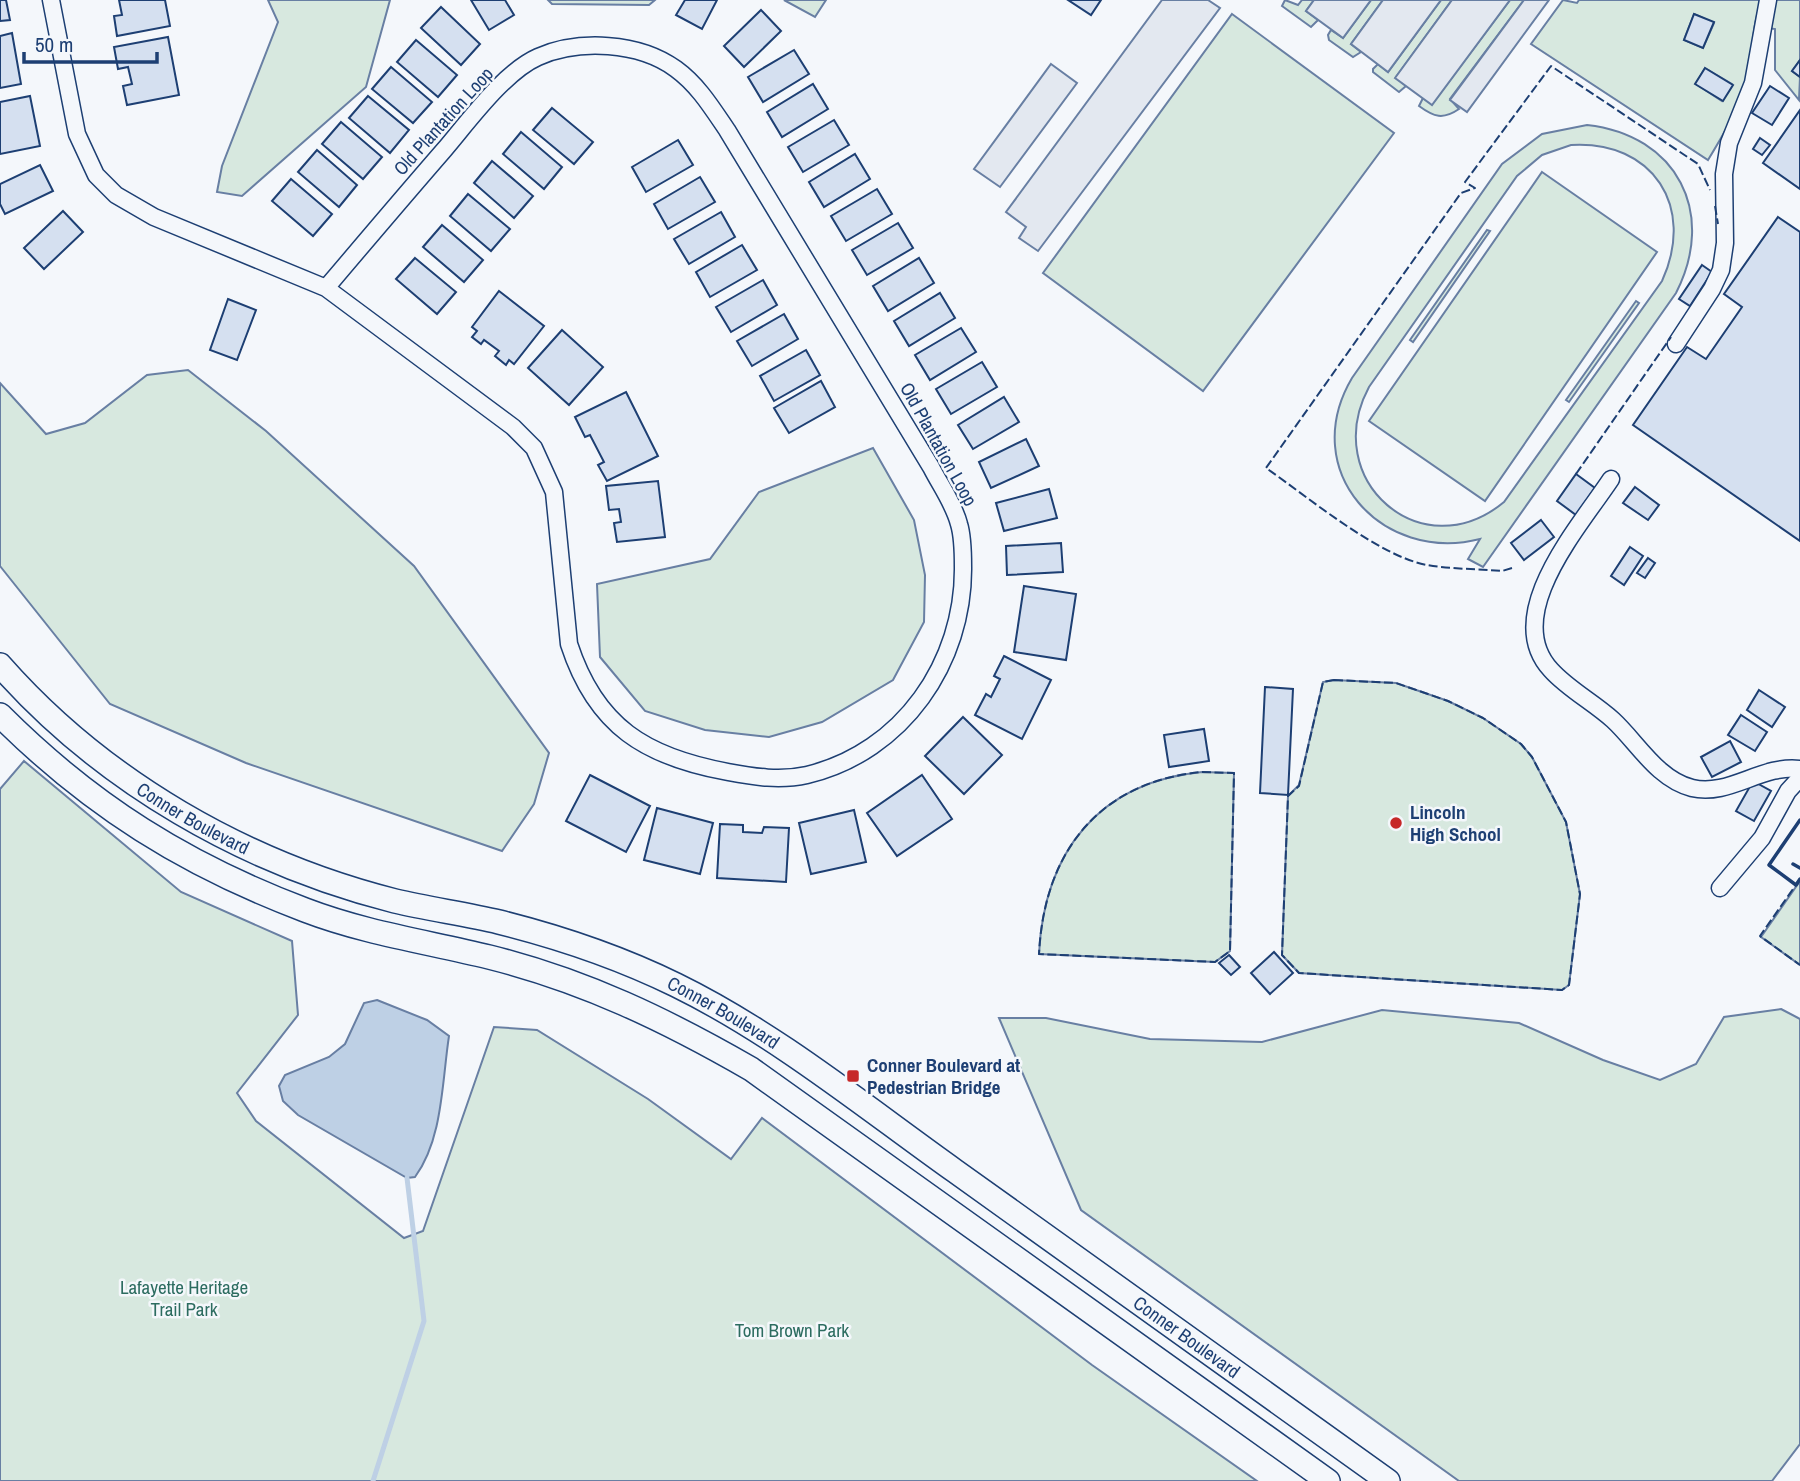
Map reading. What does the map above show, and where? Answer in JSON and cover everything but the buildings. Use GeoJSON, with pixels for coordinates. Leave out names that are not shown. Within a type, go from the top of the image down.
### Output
{"type":"FeatureCollection","features":[{"type":"Feature","properties":{"kind":"main road","name":"Conner Boulevard"},"geometry":{"type":"LineString","coordinates":[[0,665],[54,719],[104,761],[161,801],[241,848],[308,875],[383,897],[502,923],[621,960],[678,986],[727,1013],[827,1079],[1388,1481]]}},
{"type":"Feature","properties":{"kind":"main road","name":"Conner Boulevard"},"geometry":{"type":"LineString","coordinates":[[0,715],[27,742],[97,801],[138,830],[213,872],[307,911],[395,937],[491,958],[610,995],[676,1026],[751,1069],[1328,1481]]}},
{"type":"Feature","properties":{"kind":"main road"},"geometry":{"type":"LineString","coordinates":[[807,1109],[827,1079]]}},
{"type":"Feature","properties":{"kind":"street","name":"Old Plantation Loop"},"geometry":{"type":"LineString","coordinates":[[51,0],[77,134],[96,176],[116,195],[135,209],[326,288],[513,427],[534,448],[554,492],[569,644],[577,668],[587,691],[605,715],[631,736],[663,756],[689,764],[768,779],[807,775],[844,762],[882,739],[913,710],[932,684],[947,658],[963,596],[959,524],[931,467],[727,130],[703,96],[678,70],[660,59],[607,45],[566,49],[537,57],[512,76],[475,113],[326,288]]}},
{"type":"Feature","properties":{"kind":"street"},"geometry":{"type":"LineString","coordinates":[[1676,344],[1712,289],[1721,270],[1725,243],[1724,174],[1729,142],[1753,83],[1768,0]]}},
{"type":"Feature","properties":{"kind":"street"},"geometry":{"type":"LineString","coordinates":[[1611,479],[1550,571],[1539,595],[1533,628],[1534,642],[1541,657],[1551,671],[1611,718],[1638,749],[1679,783],[1707,789],[1731,785],[1773,769],[1800,769]]}},
{"type":"Feature","properties":{"kind":"street"},"geometry":{"type":"LineString","coordinates":[[1720,888],[1762,838],[1788,791],[1800,778]]}},
{"type":"Feature","properties":{"kind":"green space"},"geometry":{"type":"Polygon","coordinates":[[[268,0],[390,0],[366,87],[242,196],[217,192],[222,166],[278,22],[268,0]]]}},
{"type":"Feature","properties":{"kind":"green space"},"geometry":{"type":"Polygon","coordinates":[[[548,0],[655,0],[649,5],[552,4],[548,0]]]}},
{"type":"Feature","properties":{"kind":"green space"},"geometry":{"type":"Polygon","coordinates":[[[784,0],[826,0],[815,17],[784,0]]]}},
{"type":"Feature","properties":{"kind":"green space"},"geometry":{"type":"Polygon","coordinates":[[[1285,0],[1298,5],[1302,0],[1314,0],[1306,11],[1318,20],[1311,27],[1282,6],[1285,0]]]}},
{"type":"Feature","properties":{"kind":"green space"},"geometry":{"type":"Polygon","coordinates":[[[1371,0],[1383,0],[1351,44],[1361,52],[1353,57],[1329,40],[1328,35],[1331,30],[1343,38],[1371,0]]]}},
{"type":"Feature","properties":{"kind":"green space"},"geometry":{"type":"Polygon","coordinates":[[[1441,0],[1452,0],[1396,77],[1406,86],[1399,92],[1373,72],[1373,69],[1378,64],[1388,72],[1441,0]]]}},
{"type":"Feature","properties":{"kind":"green space"},"geometry":{"type":"Polygon","coordinates":[[[1510,0],[1524,0],[1450,99],[1459,109],[1439,116],[1419,106],[1423,98],[1432,104],[1510,0]]]}},
{"type":"Feature","properties":{"kind":"green space"},"geometry":{"type":"Polygon","coordinates":[[[1563,0],[1577,3],[1579,0],[1763,0],[1756,18],[1745,87],[1708,160],[1531,44],[1563,0]],[[1694,14],[1684,40],[1703,48],[1714,23],[1694,14]],[[1705,68],[1696,84],[1722,101],[1732,84],[1705,68]]]}},
{"type":"Feature","properties":{"kind":"green space"},"geometry":{"type":"Polygon","coordinates":[[[1775,0],[1800,0],[1800,60],[1792,71],[1800,77],[1799,100],[1775,70],[1775,29],[1768,28],[1775,0]]]}},
{"type":"Feature","properties":{"kind":"green space"},"geometry":{"type":"Polygon","coordinates":[[[1232,14],[1394,133],[1203,391],[1043,273],[1232,14]]]}},
{"type":"Feature","properties":{"kind":"green space"},"geometry":{"type":"Polygon","coordinates":[[[1587,125],[1618,132],[1645,144],[1666,161],[1681,183],[1690,207],[1692,234],[1688,263],[1676,293],[1483,567],[1468,559],[1480,539],[1444,543],[1411,537],[1382,524],[1359,503],[1342,476],[1335,446],[1338,413],[1352,378],[1502,164],[1542,134],[1587,125]],[[1571,145],[1542,155],[1517,176],[1369,387],[1357,421],[1357,454],[1368,482],[1387,505],[1412,520],[1441,526],[1473,520],[1504,502],[1662,281],[1671,254],[1674,228],[1670,204],[1660,183],[1645,166],[1625,154],[1600,146],[1571,145]]]}},
{"type":"Feature","properties":{"kind":"green space"},"geometry":{"type":"Polygon","coordinates":[[[1542,172],[1657,252],[1485,501],[1369,421],[1542,172]]]}},
{"type":"Feature","properties":{"kind":"green space"},"geometry":{"type":"Polygon","coordinates":[[[1487,230],[1490,231],[1413,342],[1410,340],[1487,230]]]}},
{"type":"Feature","properties":{"kind":"green space"},"geometry":{"type":"Polygon","coordinates":[[[1636,301],[1639,303],[1569,402],[1566,400],[1636,301]]]}},
{"type":"Feature","properties":{"kind":"green space"},"geometry":{"type":"Polygon","coordinates":[[[188,370],[266,431],[414,566],[549,753],[534,804],[502,851],[246,763],[110,704],[0,566],[0,383],[46,434],[85,423],[147,375],[188,370]]]}},
{"type":"Feature","properties":{"kind":"green space"},"geometry":{"type":"Polygon","coordinates":[[[873,448],[914,520],[925,575],[924,622],[893,680],[822,722],[769,737],[705,730],[645,711],[600,657],[597,584],[710,559],[759,492],[873,448]]]}},
{"type":"Feature","properties":{"kind":"green space"},"geometry":{"type":"Polygon","coordinates":[[[1334,680],[1396,683],[1448,701],[1483,718],[1521,744],[1532,757],[1566,822],[1580,894],[1569,985],[1562,990],[1299,973],[1282,955],[1288,796],[1299,785],[1323,682],[1334,680]]]}},
{"type":"Feature","properties":{"kind":"green space","name":"Lafayette Heritage Trail Park"},"geometry":{"type":"Polygon","coordinates":[[[24,761],[181,892],[292,941],[298,1015],[237,1093],[256,1121],[404,1238],[423,1231],[494,1027],[537,1030],[648,1099],[731,1159],[762,1118],[1092,1365],[1257,1481],[0,1481],[0,789],[24,761]]]}},
{"type":"Feature","properties":{"kind":"green space"},"geometry":{"type":"Polygon","coordinates":[[[1202,772],[1234,773],[1230,951],[1215,962],[1039,954],[1043,918],[1052,884],[1065,855],[1083,829],[1106,807],[1133,790],[1165,779],[1202,772]]]}},
{"type":"Feature","properties":{"kind":"green space"},"geometry":{"type":"Polygon","coordinates":[[[1800,881],[1800,965],[1761,937],[1800,881]]]}},
{"type":"Feature","properties":{"kind":"green space"},"geometry":{"type":"Polygon","coordinates":[[[1781,1009],[1800,1019],[1800,1444],[1772,1481],[1459,1481],[1081,1210],[999,1018],[1046,1018],[1150,1039],[1262,1042],[1382,1010],[1519,1023],[1603,1060],[1660,1080],[1696,1064],[1724,1017],[1781,1009]]]}},
{"type":"Feature","properties":{"kind":"shaded area"},"geometry":{"type":"Polygon","coordinates":[[[1162,0],[1208,0],[1220,8],[1038,251],[1019,238],[1026,227],[1006,212],[1162,0]]]}},
{"type":"Feature","properties":{"kind":"shaded area"},"geometry":{"type":"Polygon","coordinates":[[[1314,0],[1371,0],[1343,38],[1306,11],[1314,0]]]}},
{"type":"Feature","properties":{"kind":"shaded area"},"geometry":{"type":"Polygon","coordinates":[[[1383,0],[1441,0],[1388,72],[1351,44],[1383,0]]]}},
{"type":"Feature","properties":{"kind":"shaded area"},"geometry":{"type":"Polygon","coordinates":[[[1452,0],[1510,0],[1432,105],[1395,78],[1452,0]]]}},
{"type":"Feature","properties":{"kind":"shaded area"},"geometry":{"type":"Polygon","coordinates":[[[1524,0],[1549,0],[1467,112],[1450,100],[1524,0]]]}},
{"type":"Feature","properties":{"kind":"shaded area"},"geometry":{"type":"Polygon","coordinates":[[[1051,64],[1077,83],[1000,187],[974,169],[1051,64]]]}},
{"type":"Feature","properties":{"kind":"water"},"geometry":{"type":"Polygon","coordinates":[[[377,1000],[427,1020],[449,1036],[436,1128],[424,1162],[415,1177],[407,1178],[298,1115],[283,1101],[279,1086],[285,1075],[329,1057],[345,1044],[364,1003],[377,1000]]]}},
{"type":"Feature","properties":{"kind":"waterway"},"geometry":{"type":"LineString","coordinates":[[373,1481],[424,1321],[407,1178]]}},
{"type":"Feature","properties":{"kind":"fence"},"geometry":{"type":"LineString","coordinates":[[1512,568],[1502,571],[1455,568],[1427,565],[1408,559],[1387,550],[1344,524],[1266,468],[1461,193],[1475,188],[1465,182],[1551,66],[1698,164],[1710,190]]}},
{"type":"Feature","properties":{"kind":"fence"},"geometry":{"type":"LineString","coordinates":[[1715,206],[1718,224]]}},
{"type":"Feature","properties":{"kind":"fence"},"geometry":{"type":"LineString","coordinates":[[1576,474],[1671,337]]}},
{"type":"Feature","properties":{"kind":"fence"},"geometry":{"type":"LineString","coordinates":[[1334,680],[1396,683],[1448,701],[1483,718],[1521,744],[1532,757],[1566,822],[1580,894],[1569,985],[1562,990],[1299,973],[1282,955],[1288,796],[1299,786],[1323,682],[1334,680]]}},
{"type":"Feature","properties":{"kind":"fence"},"geometry":{"type":"LineString","coordinates":[[1202,772],[1234,773],[1230,951],[1215,962],[1039,954],[1043,918],[1052,884],[1065,855],[1083,829],[1106,807],[1133,790],[1165,779],[1202,772]]}},
{"type":"Feature","properties":{"kind":"fence"},"geometry":{"type":"LineString","coordinates":[[1800,879],[1760,936],[1800,965]]}},
{"type":"Feature","properties":{"kind":"wall"},"geometry":{"type":"LineString","coordinates":[[1800,820],[1769,865],[1796,885],[1800,879]]}},
{"type":"Feature","properties":{"kind":"wall"},"geometry":{"type":"LineString","coordinates":[[1793,864],[1800,868]]}},
{"type":"Feature","properties":{"kind":"place","name":"Lincoln High School"},"geometry":{"type":"Point","coordinates":[1396,823]}},
{"type":"Feature","properties":{"kind":"place","name":"Conner Boulevard at Pedestrian Bridge"},"geometry":{"type":"Point","coordinates":[853,1076]}},
{"type":"Feature","properties":{"kind":"park label","name":"Tom Brown Park"},"geometry":{"type":"Point","coordinates":[792,1330]}}]}
